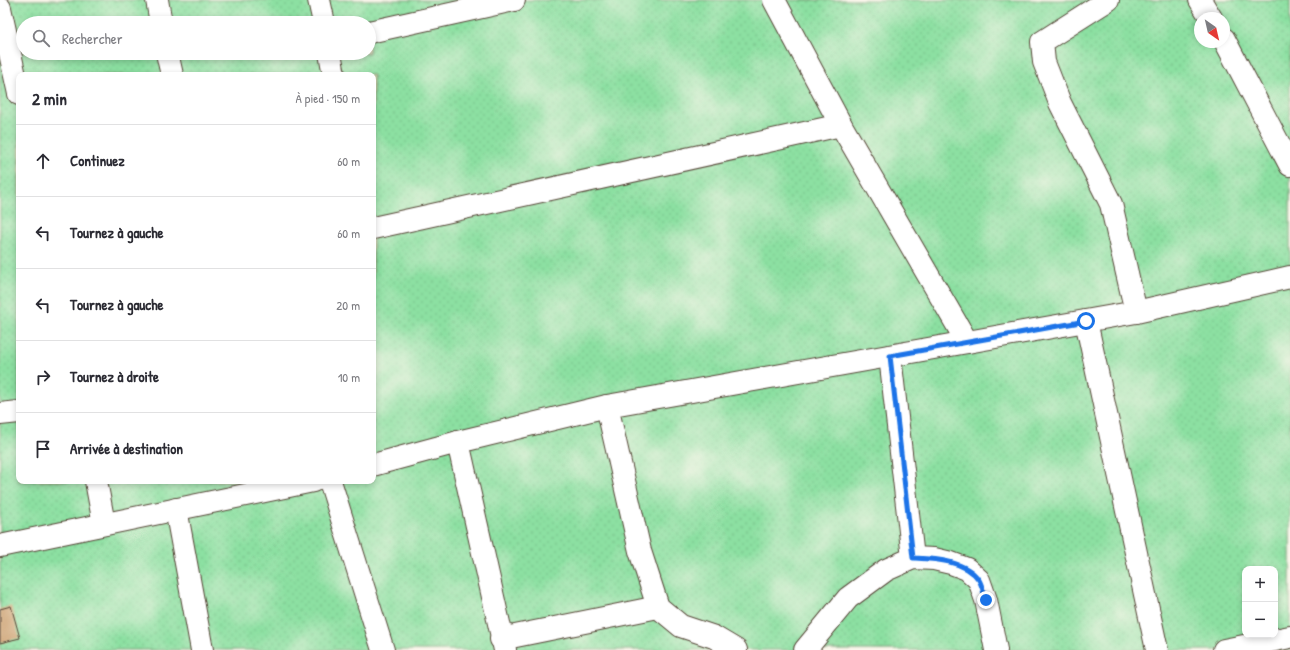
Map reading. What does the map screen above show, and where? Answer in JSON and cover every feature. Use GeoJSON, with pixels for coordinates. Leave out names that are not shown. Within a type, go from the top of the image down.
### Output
{"type":"FeatureCollection","features":[{"type":"Feature","properties":{"kind":"street"},"geometry":{"type":"LineString","coordinates":[[157,0],[160,16]]}},
{"type":"Feature","properties":{"kind":"street"},"geometry":{"type":"LineString","coordinates":[[318,0],[322,16]]}},
{"type":"Feature","properties":{"kind":"street"},"geometry":{"type":"LineString","coordinates":[[376,30],[514,0]]}},
{"type":"Feature","properties":{"kind":"street"},"geometry":{"type":"LineString","coordinates":[[774,0],[841,125],[967,342]]}},
{"type":"Feature","properties":{"kind":"street"},"geometry":{"type":"LineString","coordinates":[[1108,0],[1042,42],[1044,62],[1060,103],[1111,204],[1136,312]]}},
{"type":"Feature","properties":{"kind":"street"},"geometry":{"type":"LineString","coordinates":[[1200,0],[1207,12]]}},
{"type":"Feature","properties":{"kind":"street"},"geometry":{"type":"LineString","coordinates":[[0,8],[16,80]]}},
{"type":"Feature","properties":{"kind":"street"},"geometry":{"type":"LineString","coordinates":[[1229,48],[1290,165]]}},
{"type":"Feature","properties":{"kind":"street"},"geometry":{"type":"LineString","coordinates":[[169,60],[171,72]]}},
{"type":"Feature","properties":{"kind":"street"},"geometry":{"type":"LineString","coordinates":[[331,60],[333,72]]}},
{"type":"Feature","properties":{"kind":"street"},"geometry":{"type":"LineString","coordinates":[[376,227],[841,125]]}},
{"type":"Feature","properties":{"kind":"street"},"geometry":{"type":"LineString","coordinates":[[376,464],[458,442],[607,406],[1136,312],[1290,277]]}},
{"type":"Feature","properties":{"kind":"street"},"geometry":{"type":"LineString","coordinates":[[1086,321],[1157,650]]}},
{"type":"Feature","properties":{"kind":"street"},"geometry":{"type":"LineString","coordinates":[[890,356],[913,558]]}},
{"type":"Feature","properties":{"kind":"street"},"geometry":{"type":"LineString","coordinates":[[607,406],[640,551],[658,607],[681,626],[714,637],[736,650]]}},
{"type":"Feature","properties":{"kind":"street"},"geometry":{"type":"LineString","coordinates":[[0,414],[16,412]]}},
{"type":"Feature","properties":{"kind":"street"},"geometry":{"type":"LineString","coordinates":[[458,442],[503,644],[658,607]]}},
{"type":"Feature","properties":{"kind":"street"},"geometry":{"type":"LineString","coordinates":[[97,484],[104,524]]}},
{"type":"Feature","properties":{"kind":"street"},"geometry":{"type":"LineString","coordinates":[[0,546],[176,509],[263,486],[283,484]]}},
{"type":"Feature","properties":{"kind":"street"},"geometry":{"type":"LineString","coordinates":[[331,484],[383,650]]}},
{"type":"Feature","properties":{"kind":"street"},"geometry":{"type":"LineString","coordinates":[[176,509],[202,650]]}},
{"type":"Feature","properties":{"kind":"street"},"geometry":{"type":"LineString","coordinates":[[805,650],[848,598],[886,570],[913,558],[934,559],[951,563],[967,569],[979,580],[986,600],[996,650]]}},
{"type":"Feature","properties":{"kind":"street"},"geometry":{"type":"LineString","coordinates":[[1224,650],[1290,637]]}},
{"type":"Feature","properties":{"kind":"green space"},"geometry":{"type":"Polygon","coordinates":[[[0,0],[1290,0],[1290,650],[0,650],[0,0]]]}},
{"type":"Feature","properties":{"kind":"building"},"geometry":{"type":"Polygon","coordinates":[[[11,606],[20,638],[0,643],[0,609],[11,606]]]}},
{"type":"Feature","properties":{"kind":"route"},"geometry":{"type":"LineString","coordinates":[[986,600],[979,580],[967,569],[934,559],[913,558],[890,356],[1086,321]]}}]}
